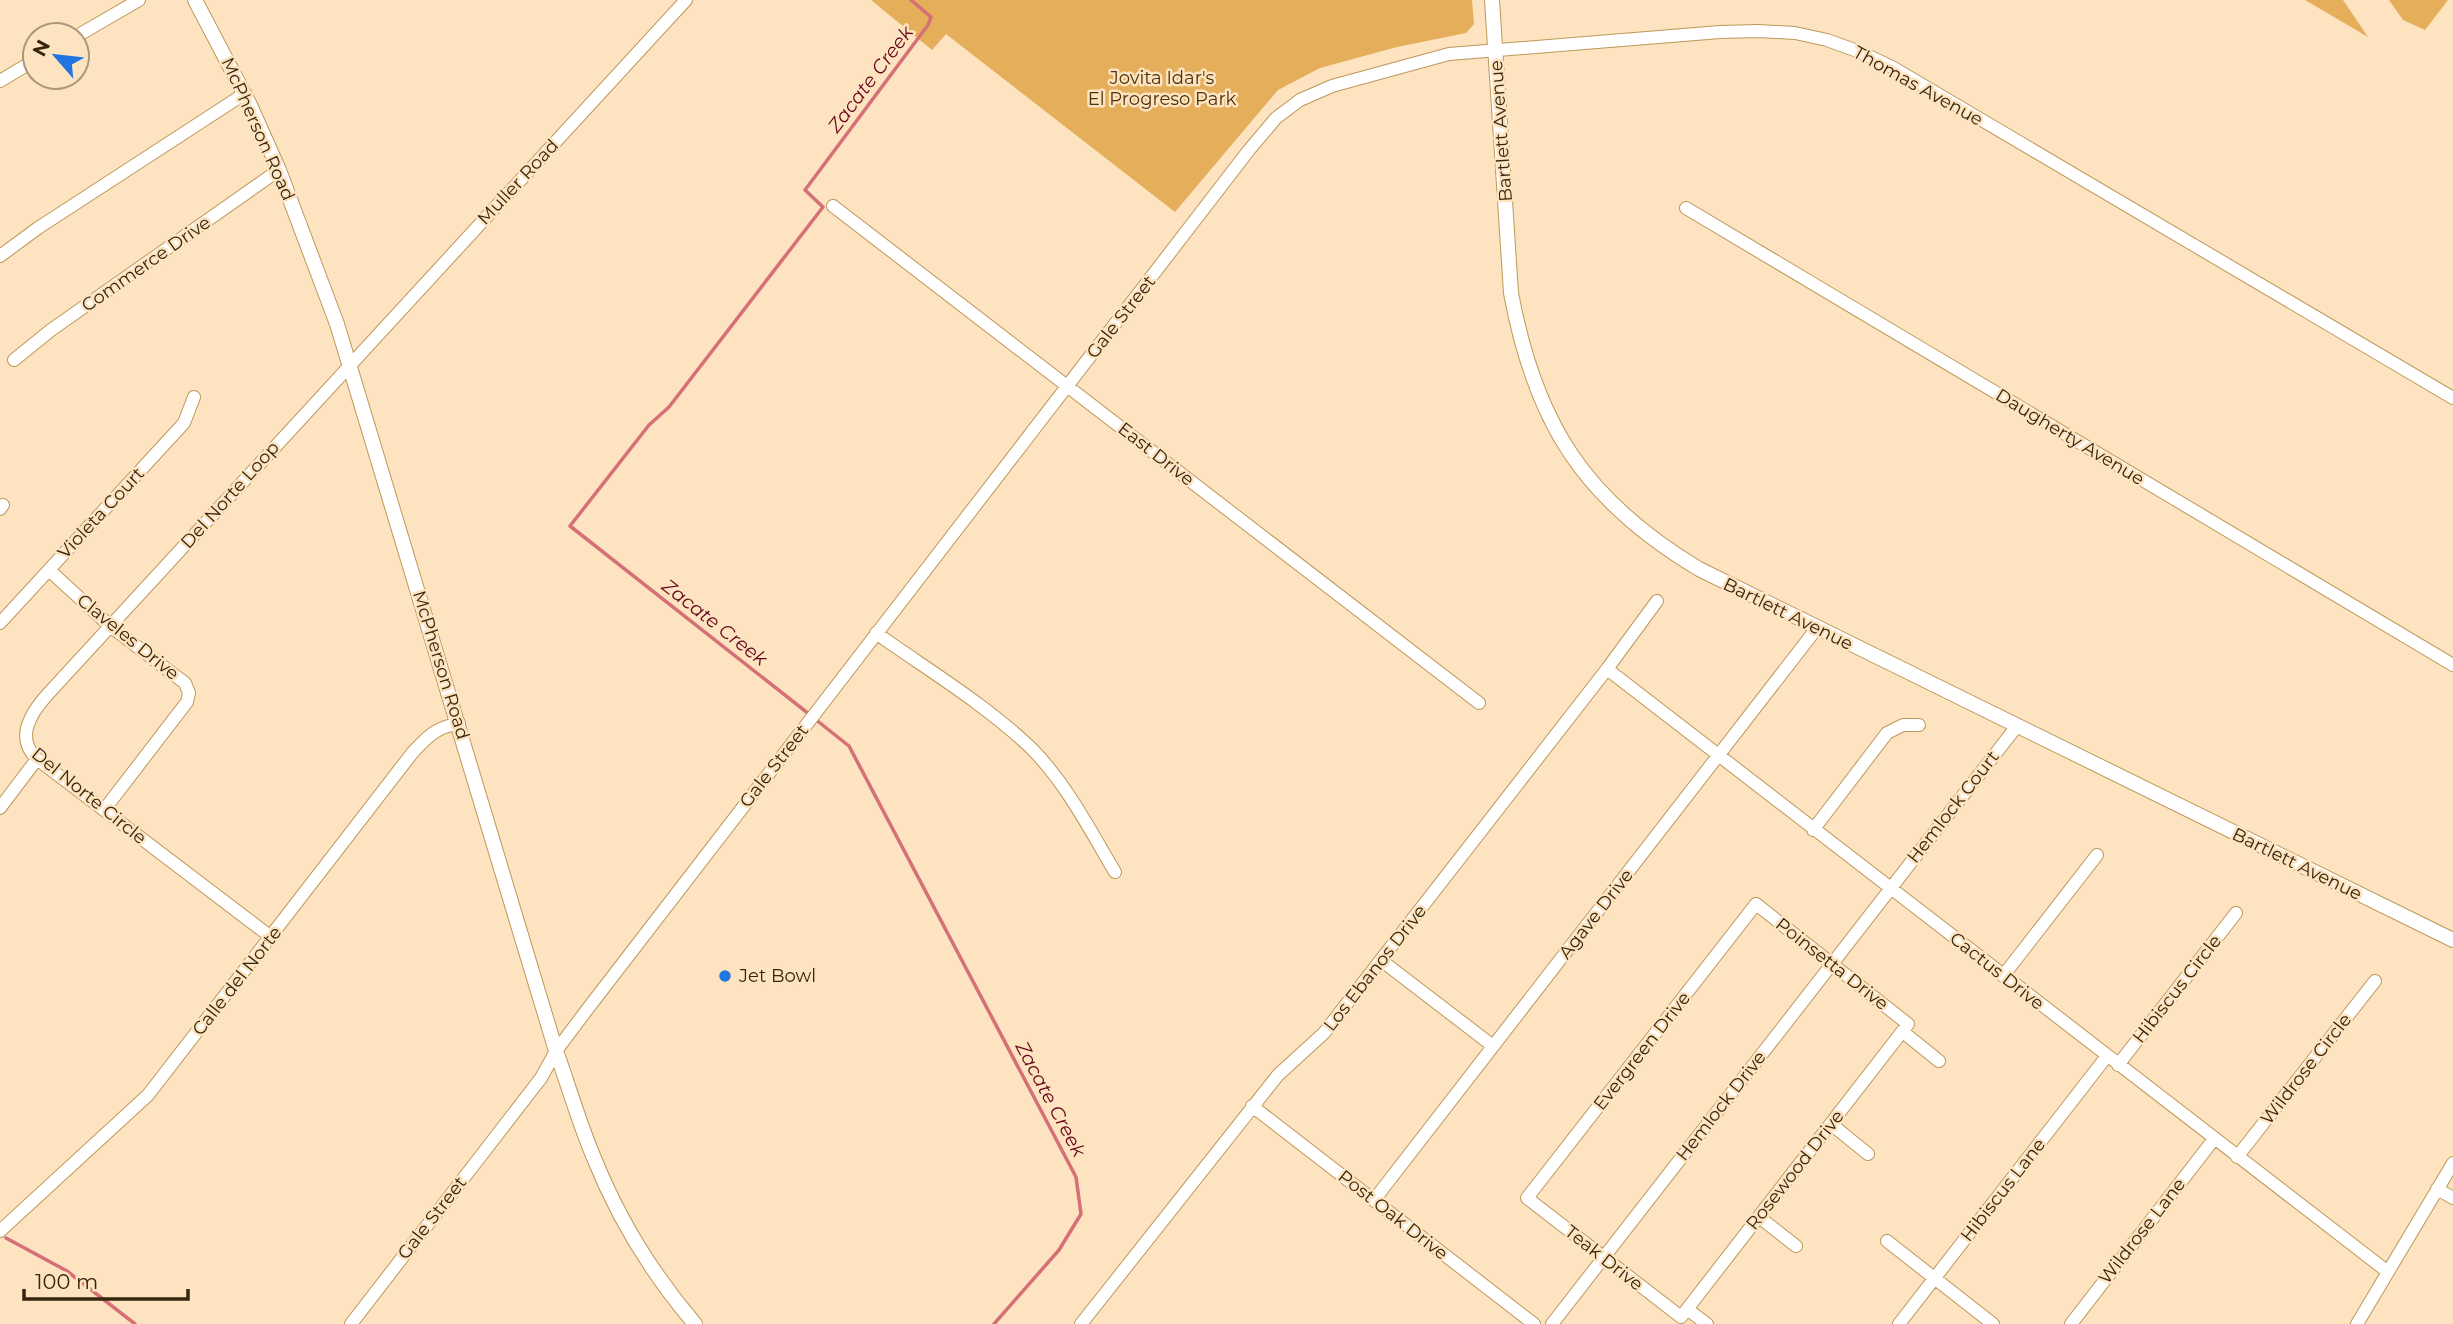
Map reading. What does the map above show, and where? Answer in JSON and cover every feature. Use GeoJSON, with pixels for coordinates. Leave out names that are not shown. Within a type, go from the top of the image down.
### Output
{"type":"FeatureCollection","features":[{"type":"Feature","properties":{"kind":"main road","name":"McPherson Road"},"geometry":{"type":"LineString","coordinates":[[195,0],[244,94],[279,170],[337,324],[556,1051],[593,1158],[653,1270],[689,1322]]}},
{"type":"Feature","properties":{"kind":"main road","name":"Bartlett Avenue"},"geometry":{"type":"LineString","coordinates":[[1492,0],[1511,293],[1519,334],[1539,397],[1567,450],[1602,494],[1627,519],[1659,544],[1699,569],[2453,940]]}},
{"type":"Feature","properties":{"kind":"street"},"geometry":{"type":"LineString","coordinates":[[91,28],[139,0]]}},
{"type":"Feature","properties":{"kind":"street","name":"Muller Road"},"geometry":{"type":"LineString","coordinates":[[349,365],[686,0]]}},
{"type":"Feature","properties":{"kind":"street","name":"Thomas Avenue"},"geometry":{"type":"LineString","coordinates":[[1203,211],[1276,118],[1300,100],[1332,86],[1449,54],[1720,32],[1795,33],[1849,48],[1892,67],[2453,398]]}},
{"type":"Feature","properties":{"kind":"street"},"geometry":{"type":"LineString","coordinates":[[0,81],[21,68]]}},
{"type":"Feature","properties":{"kind":"street"},"geometry":{"type":"LineString","coordinates":[[0,256],[124,171],[244,94]]}},
{"type":"Feature","properties":{"kind":"street","name":"Commerce Drive"},"geometry":{"type":"LineString","coordinates":[[14,360],[51,330],[279,170]]}},
{"type":"Feature","properties":{"kind":"street","name":"East Drive"},"geometry":{"type":"LineString","coordinates":[[833,206],[1479,702]]}},
{"type":"Feature","properties":{"kind":"street","name":"Daugherty Avenue"},"geometry":{"type":"LineString","coordinates":[[1686,208],[2453,665]]}},
{"type":"Feature","properties":{"kind":"street","name":"Gale Street"},"geometry":{"type":"LineString","coordinates":[[351,1324],[541,1077],[556,1051],[802,729],[1203,211]]}},
{"type":"Feature","properties":{"kind":"street","name":"Del Norte Loop"},"geometry":{"type":"LineString","coordinates":[[110,626],[349,365]]}},
{"type":"Feature","properties":{"kind":"street","name":"Violeta Court"},"geometry":{"type":"LineString","coordinates":[[0,623],[184,423],[194,397]]}},
{"type":"Feature","properties":{"kind":"street","name":"Claveles Drive"},"geometry":{"type":"LineString","coordinates":[[49,570],[110,626],[185,683],[189,694],[187,702],[104,810]]}},
{"type":"Feature","properties":{"kind":"street","name":"Los Ebanos Drive"},"geometry":{"type":"LineString","coordinates":[[1081,1324],[1278,1074],[1324,1033],[1657,601]]}},
{"type":"Feature","properties":{"kind":"street","name":"Del Norte Circle"},"geometry":{"type":"LineString","coordinates":[[110,626],[37,706],[30,719],[25,742],[28,751],[271,937]]}},
{"type":"Feature","properties":{"kind":"street","name":"Agave Drive"},"geometry":{"type":"LineString","coordinates":[[1374,1200],[1817,628]]}},
{"type":"Feature","properties":{"kind":"street"},"geometry":{"type":"LineString","coordinates":[[876,633],[997,720],[1032,749],[1068,794],[1115,872]]}},
{"type":"Feature","properties":{"kind":"street","name":"Cactus Drive"},"geometry":{"type":"LineString","coordinates":[[1607,669],[2388,1272]]}},
{"type":"Feature","properties":{"kind":"street","name":"Calle del Norte"},"geometry":{"type":"LineString","coordinates":[[0,1230],[148,1096],[413,752],[441,727],[459,723]]}},
{"type":"Feature","properties":{"kind":"street"},"geometry":{"type":"LineString","coordinates":[[1813,830],[1887,733],[1903,725],[1919,725]]}},
{"type":"Feature","properties":{"kind":"street","name":"Hemlock Court"},"geometry":{"type":"LineString","coordinates":[[1890,888],[2017,726]]}},
{"type":"Feature","properties":{"kind":"street"},"geometry":{"type":"LineString","coordinates":[[0,808],[37,759]]}},
{"type":"Feature","properties":{"kind":"street"},"geometry":{"type":"LineString","coordinates":[[2003,976],[2097,855]]}},
{"type":"Feature","properties":{"kind":"street","name":"Hemlock Drive"},"geometry":{"type":"LineString","coordinates":[[1552,1324],[1890,888]]}},
{"type":"Feature","properties":{"kind":"street","name":"Poinsetta Drive"},"geometry":{"type":"LineString","coordinates":[[1756,904],[1832,964],[1939,1061]]}},
{"type":"Feature","properties":{"kind":"street","name":"Evergreen Drive"},"geometry":{"type":"LineString","coordinates":[[1527,1198],[1756,904]]}},
{"type":"Feature","properties":{"kind":"street","name":"Hibiscus Circle"},"geometry":{"type":"LineString","coordinates":[[2118,1065],[2236,914]]}},
{"type":"Feature","properties":{"kind":"street"},"geometry":{"type":"LineString","coordinates":[[1381,961],[1493,1046]]}},
{"type":"Feature","properties":{"kind":"street","name":"Wildrose Circle"},"geometry":{"type":"LineString","coordinates":[[2237,1157],[2375,981]]}},
{"type":"Feature","properties":{"kind":"street","name":"Rosewood Drive"},"geometry":{"type":"LineString","coordinates":[[1684,1313],[1905,1028]]}},
{"type":"Feature","properties":{"kind":"street","name":"Hibiscus Lane"},"geometry":{"type":"LineString","coordinates":[[1899,1324],[2107,1056]]}},
{"type":"Feature","properties":{"kind":"street","name":"Post Oak Drive"},"geometry":{"type":"LineString","coordinates":[[1252,1106],[1534,1324]]}},
{"type":"Feature","properties":{"kind":"street"},"geometry":{"type":"LineString","coordinates":[[1831,1124],[1868,1154]]}},
{"type":"Feature","properties":{"kind":"street","name":"Wildrose Lane"},"geometry":{"type":"LineString","coordinates":[[2071,1324],[2214,1139]]}},
{"type":"Feature","properties":{"kind":"street"},"geometry":{"type":"LineString","coordinates":[[2357,1324],[2453,1163]]}},
{"type":"Feature","properties":{"kind":"street"},"geometry":{"type":"LineString","coordinates":[[2437,1189],[2453,1198]]}},
{"type":"Feature","properties":{"kind":"street","name":"Teak Drive"},"geometry":{"type":"LineString","coordinates":[[1527,1198],[1603,1258],[1684,1313],[1707,1324]]}},
{"type":"Feature","properties":{"kind":"street"},"geometry":{"type":"LineString","coordinates":[[1759,1217],[1796,1246]]}},
{"type":"Feature","properties":{"kind":"street"},"geometry":{"type":"LineString","coordinates":[[1887,1241],[1993,1324]]}},
{"type":"Feature","properties":{"kind":"green space","name":"Jovita Idar's El Progreso Park"},"geometry":{"type":"Polygon","coordinates":[[[871,0],[1472,0],[1474,24],[1466,33],[1397,47],[1320,68],[1278,90],[1175,212],[946,34],[932,50],[871,0]]]}},
{"type":"Feature","properties":{"kind":"green space"},"geometry":{"type":"Polygon","coordinates":[[[2305,0],[2343,0],[2368,37],[2305,0]]]}},
{"type":"Feature","properties":{"kind":"green space"},"geometry":{"type":"Polygon","coordinates":[[[2389,0],[2448,0],[2425,30],[2403,20],[2389,0]]]}},
{"type":"Feature","properties":{"kind":"waterway","name":"Zacate Creek"},"geometry":{"type":"LineString","coordinates":[[809,714],[570,526],[649,425],[669,407],[823,207],[805,190],[928,25],[931,17],[911,0]]}},
{"type":"Feature","properties":{"kind":"waterway","name":"Zacate Creek"},"geometry":{"type":"LineString","coordinates":[[815,719],[849,746],[1076,1177],[1081,1214],[1059,1250],[994,1324]]}},
{"type":"Feature","properties":{"kind":"waterway"},"geometry":{"type":"LineString","coordinates":[[6,1238],[67,1271],[135,1324]]}},
{"type":"Feature","properties":{"kind":"place","name":"Jet Bowl"},"geometry":{"type":"Point","coordinates":[725,976]}}]}
